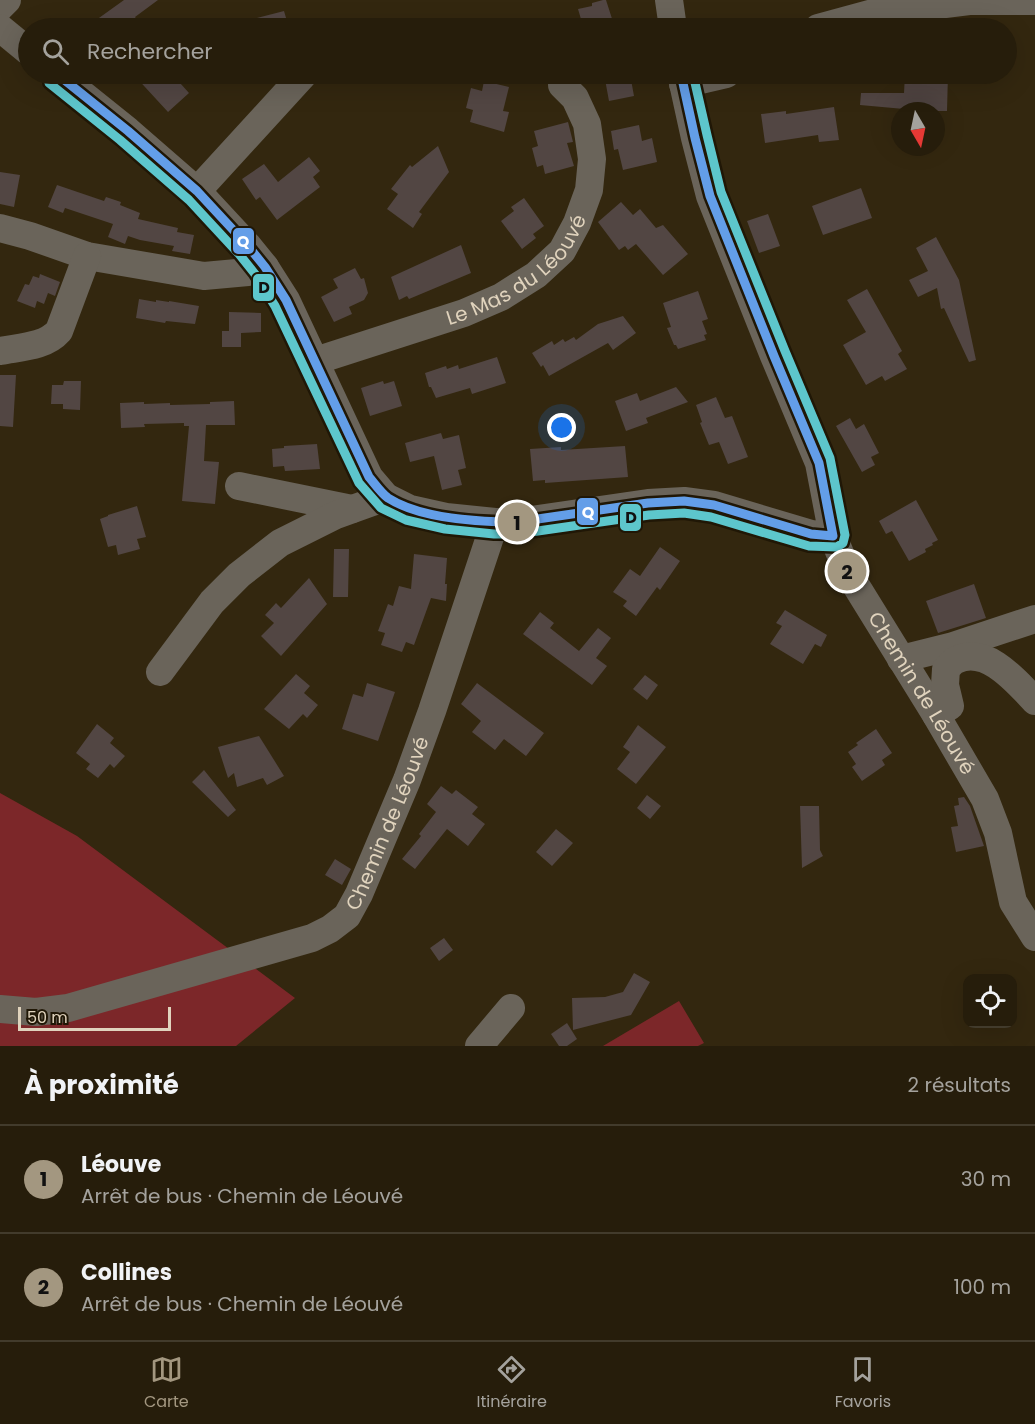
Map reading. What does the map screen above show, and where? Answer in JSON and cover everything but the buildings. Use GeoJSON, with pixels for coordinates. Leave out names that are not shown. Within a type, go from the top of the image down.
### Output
{"type":"FeatureCollection","features":[{"type":"Feature","properties":{"kind":"street"},"geometry":{"type":"LineString","coordinates":[[0,7],[7,0]]}},
{"type":"Feature","properties":{"kind":"street"},"geometry":{"type":"LineString","coordinates":[[669,0],[672,18]]}},
{"type":"Feature","properties":{"kind":"street"},"geometry":{"type":"LineString","coordinates":[[855,18],[873,13],[969,1],[1035,1]]}},
{"type":"Feature","properties":{"kind":"street"},"geometry":{"type":"LineString","coordinates":[[0,27],[18,42]]}},
{"type":"Feature","properties":{"kind":"street"},"geometry":{"type":"LineString","coordinates":[[69,84],[197,191],[265,267],[286,300],[369,477],[386,497],[410,509],[446,517],[495,522],[517,522],[648,503],[684,501],[714,505],[811,534],[833,536]]}},
{"type":"Feature","properties":{"kind":"street"},"geometry":{"type":"LineString","coordinates":[[197,191],[294,84]]}},
{"type":"Feature","properties":{"kind":"street","name":"Chemin de Léouvé"},"geometry":{"type":"LineString","coordinates":[[683,84],[710,196],[819,463],[833,536],[847,571],[985,799],[998,832],[1013,902],[1035,937]]}},
{"type":"Feature","properties":{"kind":"street","name":"Le Mas du Léouvé"},"geometry":{"type":"LineString","coordinates":[[315,361],[464,314],[501,297],[536,275],[562,251],[577,223],[589,190],[592,159],[587,124],[575,98],[562,85]]}},
{"type":"Feature","properties":{"kind":"street"},"geometry":{"type":"LineString","coordinates":[[0,228],[87,256],[204,276],[248,272],[265,267]]}},
{"type":"Feature","properties":{"kind":"street"},"geometry":{"type":"LineString","coordinates":[[0,351],[41,344],[59,332],[87,256]]}},
{"type":"Feature","properties":{"kind":"street"},"geometry":{"type":"LineString","coordinates":[[239,486],[352,509]]}},
{"type":"Feature","properties":{"kind":"street"},"geometry":{"type":"LineString","coordinates":[[160,672],[212,602],[239,575],[280,543],[336,515],[386,497]]}},
{"type":"Feature","properties":{"kind":"street","name":"Chemin de Léouvé"},"geometry":{"type":"LineString","coordinates":[[0,1009],[36,1012],[68,1008],[312,938],[330,929],[346,916],[359,894],[407,780],[495,522]]}},
{"type":"Feature","properties":{"kind":"street"},"geometry":{"type":"LineString","coordinates":[[901,659],[953,646],[1035,619]]}},
{"type":"Feature","properties":{"kind":"street"},"geometry":{"type":"LineString","coordinates":[[936,715],[950,706],[945,684],[946,669],[955,660],[969,656],[982,656],[1008,674],[1035,700]]}},
{"type":"Feature","properties":{"kind":"street"},"geometry":{"type":"LineString","coordinates":[[479,1046],[511,1008]]}},
{"type":"Feature","properties":{"kind":"shaded area"},"geometry":{"type":"Polygon","coordinates":[[[0,793],[77,836],[295,998],[236,1046],[0,1046],[0,793]]]}},
{"type":"Feature","properties":{"kind":"shaded area"},"geometry":{"type":"Polygon","coordinates":[[[679,1001],[704,1043],[698,1046],[603,1046],[679,1001]]]}},
{"type":"Feature","properties":{"kind":"transit line","name":"D"},"geometry":{"type":"LineString","coordinates":[[50,84],[189,200],[255,274],[275,306],[359,483],[381,508],[406,520],[445,529],[494,534],[517,534],[649,515],[684,513],[711,517],[809,546],[837,547],[843,543],[845,535],[830,458],[721,192],[695,84]]}},
{"type":"Feature","properties":{"kind":"transit line","name":"Q"},"geometry":{"type":"LineString","coordinates":[[69,84],[197,191],[265,267],[286,300],[369,477],[388,498],[401,505],[433,515],[468,520],[517,522],[648,503],[684,501],[714,505],[811,534],[833,536]]}},
{"type":"Feature","properties":{"kind":"transit line","name":"Q"},"geometry":{"type":"LineString","coordinates":[[683,84],[710,196],[819,463],[833,536]]}},
{"type":"Feature","properties":{"kind":"place","name":"Léouve"},"geometry":{"type":"Point","coordinates":[517,522]}},
{"type":"Feature","properties":{"kind":"place","name":"Collines"},"geometry":{"type":"Point","coordinates":[847,571]}}]}
